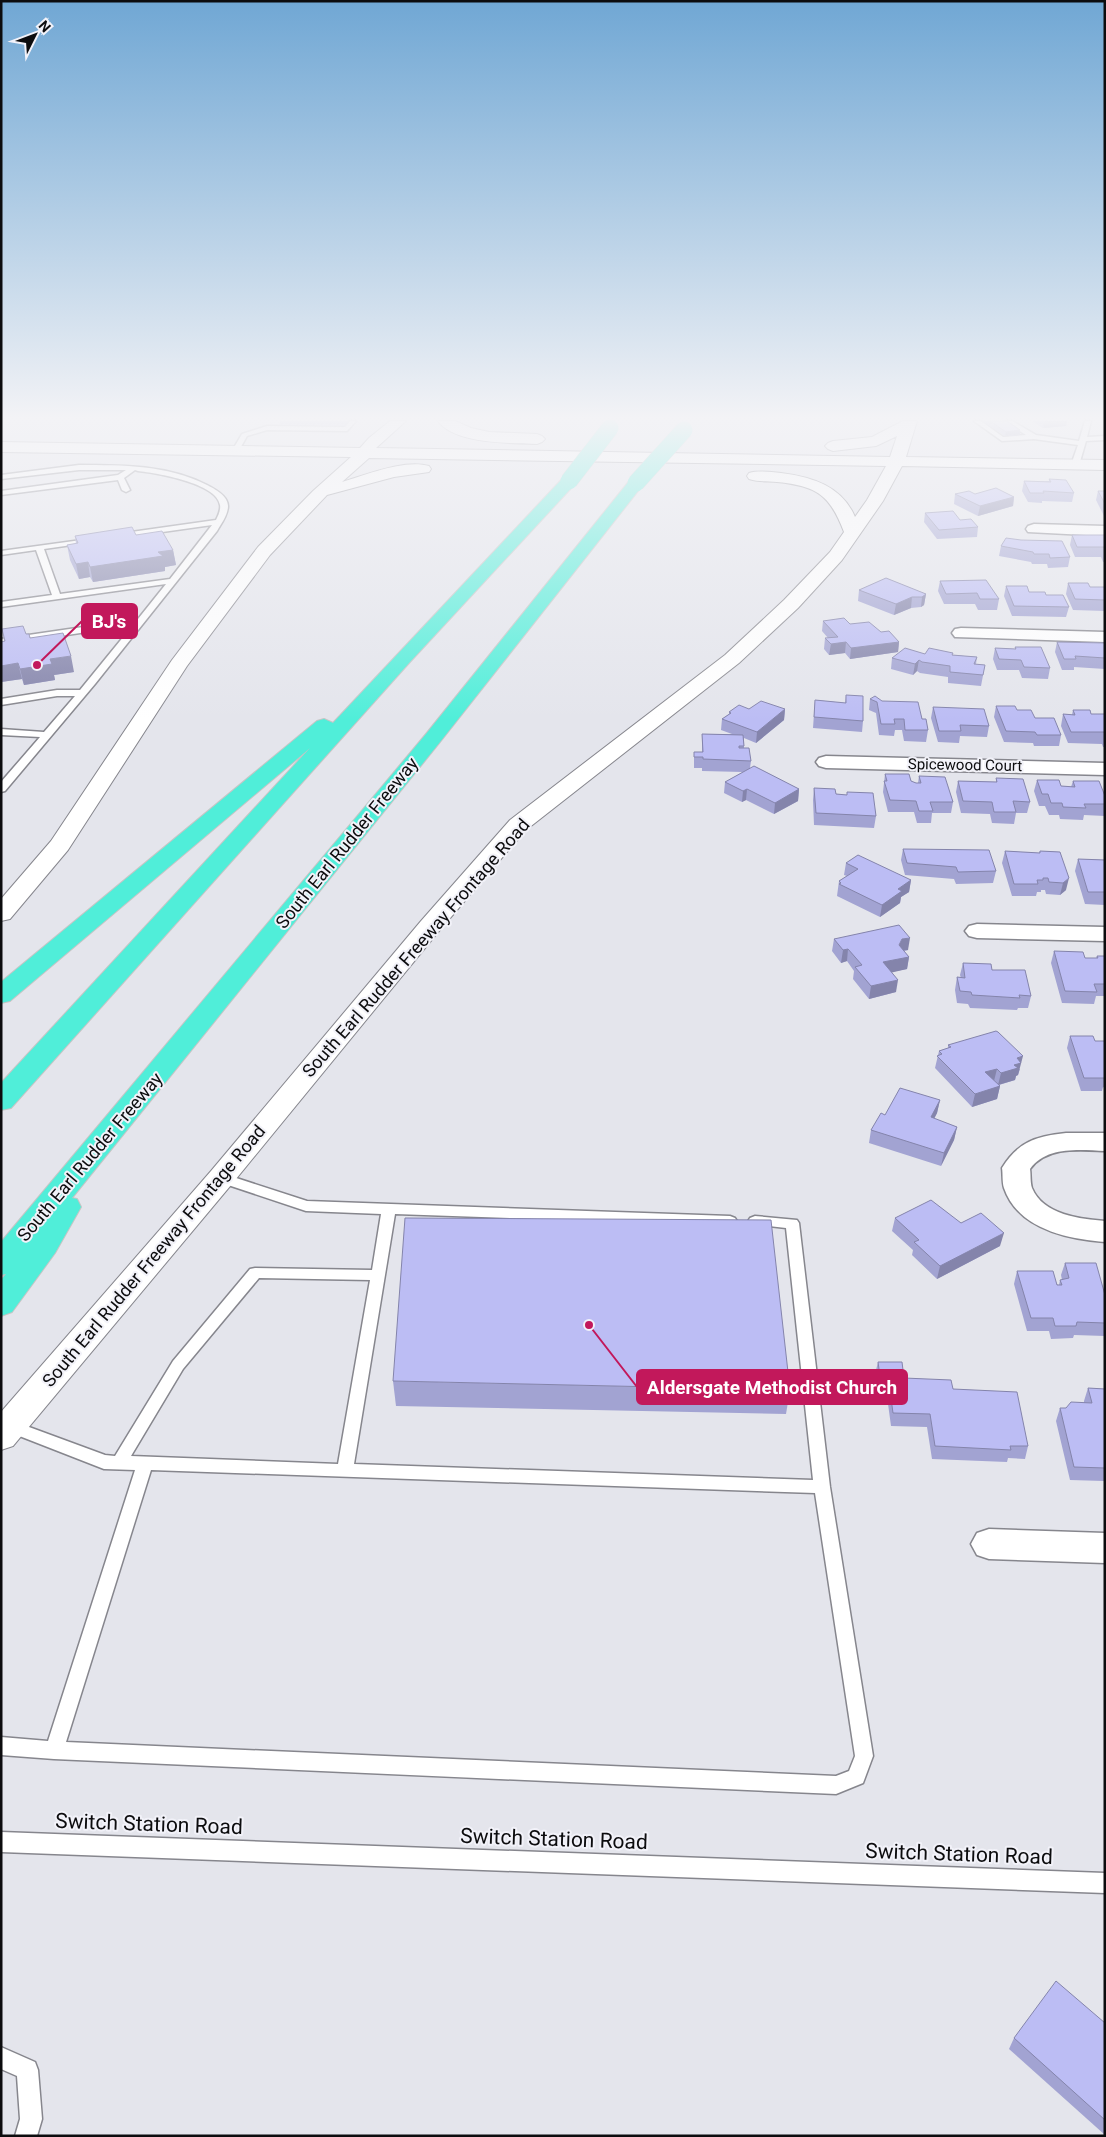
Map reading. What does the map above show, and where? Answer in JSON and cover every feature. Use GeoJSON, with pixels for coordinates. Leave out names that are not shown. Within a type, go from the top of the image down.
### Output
{"type":"FeatureCollection","features":[{"type":"Feature","properties":{"kind":"highway"},"geometry":{"type":"LineString","coordinates":[[1,1101],[402,660],[532,521]]}},
{"type":"Feature","properties":{"kind":"highway","name":"South Earl Rudder Freeway"},"geometry":{"type":"LineString","coordinates":[[1,1264],[433,738],[606,521]]}},
{"type":"Feature","properties":{"kind":"highway"},"geometry":{"type":"LineString","coordinates":[[1,996],[402,660]]}},
{"type":"Feature","properties":{"kind":"highway"},"geometry":{"type":"LineString","coordinates":[[1,1304],[44,1245],[107,1137]]}},
{"type":"Feature","properties":{"kind":"main road"},"geometry":{"type":"LineString","coordinates":[[1,914],[60,845],[179,664],[264,551],[293,521]]}},
{"type":"Feature","properties":{"kind":"main road"},"geometry":{"type":"LineString","coordinates":[[848,521],[853,533]]}},
{"type":"Feature","properties":{"kind":"main road","name":"South Earl Rudder Freeway Frontage Road"},"geometry":{"type":"LineString","coordinates":[[6,1431],[221,1178],[430,926],[518,825],[732,659],[791,604],[823,570],[836,556],[861,521]]}},
{"type":"Feature","properties":{"kind":"street"},"geometry":{"type":"LineString","coordinates":[[1034,529],[1105,531]]}},
{"type":"Feature","properties":{"kind":"street"},"geometry":{"type":"LineString","coordinates":[[961,634],[1105,637]]}},
{"type":"Feature","properties":{"kind":"street","name":"Spicewood Court"},"geometry":{"type":"LineString","coordinates":[[826,762],[1105,769]]}},
{"type":"Feature","properties":{"kind":"street"},"geometry":{"type":"LineString","coordinates":[[977,931],[1105,934]]}},
{"type":"Feature","properties":{"kind":"street"},"geometry":{"type":"LineString","coordinates":[[1105,1142],[1081,1141],[1044,1146],[1027,1154],[1016,1168],[1018,1187],[1026,1201],[1040,1214],[1063,1225],[1084,1231],[1105,1232]]}},
{"type":"Feature","properties":{"kind":"street"},"geometry":{"type":"LineString","coordinates":[[989,1544],[1105,1548]]}},
{"type":"Feature","properties":{"kind":"lane"},"geometry":{"type":"LineString","coordinates":[[114,537],[218,522]]}},
{"type":"Feature","properties":{"kind":"lane"},"geometry":{"type":"LineString","coordinates":[[1,789],[82,694],[218,522]]}},
{"type":"Feature","properties":{"kind":"lane"},"geometry":{"type":"LineString","coordinates":[[1,552],[105,538]]}},
{"type":"Feature","properties":{"kind":"lane"},"geometry":{"type":"LineString","coordinates":[[39,547],[57,598]]}},
{"type":"Feature","properties":{"kind":"lane"},"geometry":{"type":"LineString","coordinates":[[1,606],[172,581]]}},
{"type":"Feature","properties":{"kind":"lane"},"geometry":{"type":"LineString","coordinates":[[1,642],[140,621]]}},
{"type":"Feature","properties":{"kind":"lane"},"geometry":{"type":"LineString","coordinates":[[1,702],[57,693],[82,694]]}},
{"type":"Feature","properties":{"kind":"lane"},"geometry":{"type":"LineString","coordinates":[[1,732],[46,736]]}},
{"type":"Feature","properties":{"kind":"lane"},"geometry":{"type":"LineString","coordinates":[[1,1746],[54,1750],[836,1785],[856,1777],[864,1756],[822,1487],[792,1223],[306,1206],[221,1178]]}},
{"type":"Feature","properties":{"kind":"lane"},"geometry":{"type":"LineString","coordinates":[[345,1471],[389,1209]]}},
{"type":"Feature","properties":{"kind":"lane"},"geometry":{"type":"LineString","coordinates":[[119,1463],[178,1365],[255,1273],[378,1275]]}},
{"type":"Feature","properties":{"kind":"lane"},"geometry":{"type":"LineString","coordinates":[[6,1431],[104,1462],[822,1487]]}},
{"type":"Feature","properties":{"kind":"lane"},"geometry":{"type":"LineString","coordinates":[[54,1750],[145,1464]]}},
{"type":"Feature","properties":{"kind":"lane","name":"Switch Station Road"},"geometry":{"type":"LineString","coordinates":[[1,1842],[1105,1884]]}},
{"type":"Feature","properties":{"kind":"lane"},"geometry":{"type":"LineString","coordinates":[[1,2058],[27,2070],[31,2119],[26,2136]]}},
{"type":"Feature","properties":{"kind":"building"},"geometry":{"type":"Polygon","coordinates":[[[931,521],[973,521],[978,527],[939,530],[931,521]]]}},
{"type":"Feature","properties":{"kind":"building"},"geometry":{"type":"Polygon","coordinates":[[[132,527],[136,535],[162,531],[173,550],[158,552],[163,556],[90,567],[88,562],[76,564],[67,545],[78,543],[75,536],[132,527]]]}},
{"type":"Feature","properties":{"kind":"building"},"geometry":{"type":"Polygon","coordinates":[[[1072,535],[1105,535],[1105,550],[1104,547],[1077,547],[1072,535]]]}},
{"type":"Feature","properties":{"kind":"building"},"geometry":{"type":"Polygon","coordinates":[[[1006,538],[1062,541],[1070,557],[1050,558],[1049,554],[1034,554],[1033,552],[1001,546],[1006,538]]]}},
{"type":"Feature","properties":{"kind":"building"},"geometry":{"type":"Polygon","coordinates":[[[886,578],[926,594],[922,597],[912,597],[896,604],[859,590],[886,578]]]}},
{"type":"Feature","properties":{"kind":"building"},"geometry":{"type":"Polygon","coordinates":[[[986,580],[999,599],[980,599],[977,593],[946,594],[940,581],[986,580]]]}},
{"type":"Feature","properties":{"kind":"building"},"geometry":{"type":"Polygon","coordinates":[[[1068,583],[1088,583],[1090,587],[1105,587],[1105,600],[1075,599],[1068,583]]]}},
{"type":"Feature","properties":{"kind":"building"},"geometry":{"type":"Polygon","coordinates":[[[1006,586],[1027,586],[1029,592],[1063,595],[1069,607],[1014,606],[1006,586]]]}},
{"type":"Feature","properties":{"kind":"building"},"geometry":{"type":"Polygon","coordinates":[[[844,618],[850,624],[869,622],[881,632],[889,631],[899,642],[851,648],[846,642],[831,644],[825,638],[838,637],[823,621],[844,618]]]}},
{"type":"Feature","properties":{"kind":"building"},"geometry":{"type":"Polygon","coordinates":[[[23,626],[30,638],[63,633],[71,656],[50,659],[52,664],[20,669],[18,663],[1,666],[1,642],[5,641],[2,629],[23,626]]]}},
{"type":"Feature","properties":{"kind":"building"},"geometry":{"type":"Polygon","coordinates":[[[1057,642],[1105,643],[1105,658],[1075,656],[1076,659],[1064,659],[1057,642]]]}},
{"type":"Feature","properties":{"kind":"building"},"geometry":{"type":"Polygon","coordinates":[[[1015,647],[1041,647],[1050,668],[1024,667],[1021,660],[999,659],[995,648],[1016,649],[1015,647]]]}},
{"type":"Feature","properties":{"kind":"building"},"geometry":{"type":"Polygon","coordinates":[[[905,648],[925,654],[929,648],[953,653],[952,655],[977,657],[974,664],[985,665],[983,675],[950,672],[950,666],[919,660],[915,664],[892,658],[905,648]]]}},
{"type":"Feature","properties":{"kind":"building"},"geometry":{"type":"Polygon","coordinates":[[[846,695],[863,696],[863,721],[814,717],[815,700],[846,703],[846,695]]]}},
{"type":"Feature","properties":{"kind":"building"},"geometry":{"type":"Polygon","coordinates":[[[875,696],[882,701],[918,702],[922,719],[926,719],[928,730],[905,730],[904,719],[894,719],[895,724],[881,724],[877,702],[870,699],[875,696]]]}},
{"type":"Feature","properties":{"kind":"building"},"geometry":{"type":"Polygon","coordinates":[[[761,701],[785,709],[757,732],[722,719],[739,705],[749,709],[761,701]]]}},
{"type":"Feature","properties":{"kind":"building"},"geometry":{"type":"Polygon","coordinates":[[[996,706],[1015,706],[1017,710],[1031,710],[1035,718],[1054,718],[1061,735],[1037,735],[1035,732],[1006,731],[996,706]]]}},
{"type":"Feature","properties":{"kind":"building"},"geometry":{"type":"Polygon","coordinates":[[[933,707],[984,709],[989,726],[960,725],[961,731],[939,731],[933,707]]]}},
{"type":"Feature","properties":{"kind":"building"},"geometry":{"type":"Polygon","coordinates":[[[1073,710],[1090,710],[1091,714],[1105,714],[1105,734],[1104,732],[1071,732],[1063,714],[1075,715],[1073,710]]]}},
{"type":"Feature","properties":{"kind":"building"},"geometry":{"type":"Polygon","coordinates":[[[702,734],[743,735],[744,746],[739,746],[739,748],[749,748],[751,761],[694,757],[694,752],[703,752],[702,734]]]}},
{"type":"Feature","properties":{"kind":"building"},"geometry":{"type":"Polygon","coordinates":[[[754,766],[799,789],[775,803],[747,789],[743,791],[725,782],[754,766]]]}},
{"type":"Feature","properties":{"kind":"building"},"geometry":{"type":"Polygon","coordinates":[[[885,774],[909,774],[911,781],[916,783],[921,783],[919,776],[945,777],[953,802],[930,802],[933,811],[919,811],[916,801],[890,800],[884,781],[887,781],[885,774]]]}},
{"type":"Feature","properties":{"kind":"building"},"geometry":{"type":"Polygon","coordinates":[[[996,778],[1023,779],[1030,802],[1013,801],[1016,812],[994,812],[992,802],[963,801],[958,781],[997,782],[996,778]]]}},
{"type":"Feature","properties":{"kind":"building"},"geometry":{"type":"Polygon","coordinates":[[[1037,780],[1059,780],[1061,786],[1075,787],[1073,781],[1099,781],[1105,796],[1105,804],[1084,804],[1086,808],[1063,807],[1062,803],[1051,803],[1048,794],[1042,794],[1037,780]]]}},
{"type":"Feature","properties":{"kind":"building"},"geometry":{"type":"Polygon","coordinates":[[[814,788],[835,789],[836,794],[847,795],[847,792],[873,793],[876,816],[816,813],[814,788]]]}},
{"type":"Feature","properties":{"kind":"building"},"geometry":{"type":"Polygon","coordinates":[[[903,849],[989,850],[996,871],[958,872],[956,867],[907,863],[903,849]]]}},
{"type":"Feature","properties":{"kind":"building"},"geometry":{"type":"Polygon","coordinates":[[[1005,851],[1060,852],[1069,878],[1063,883],[1049,882],[1048,878],[1043,878],[1043,880],[1037,880],[1038,884],[1014,884],[1005,851]]]}},
{"type":"Feature","properties":{"kind":"building"},"geometry":{"type":"Polygon","coordinates":[[[858,855],[911,880],[898,889],[902,891],[882,905],[839,884],[841,883],[839,881],[858,869],[846,863],[858,855]]]}},
{"type":"Feature","properties":{"kind":"building"},"geometry":{"type":"Polygon","coordinates":[[[1078,859],[1105,860],[1105,892],[1088,892],[1078,859]]]}},
{"type":"Feature","properties":{"kind":"building"},"geometry":{"type":"Polygon","coordinates":[[[899,925],[910,938],[902,939],[899,945],[909,957],[883,962],[898,980],[871,986],[855,967],[862,965],[848,949],[843,950],[834,939],[899,925]]]}},
{"type":"Feature","properties":{"kind":"building"},"geometry":{"type":"Polygon","coordinates":[[[1054,951],[1083,952],[1085,958],[1105,956],[1105,984],[1094,984],[1097,992],[1065,991],[1054,951]]]}},
{"type":"Feature","properties":{"kind":"building"},"geometry":{"type":"Polygon","coordinates":[[[963,963],[991,964],[992,970],[1025,970],[1031,996],[1019,995],[1020,998],[972,995],[971,992],[960,991],[957,977],[965,978],[963,963]]]}},
{"type":"Feature","properties":{"kind":"building"},"geometry":{"type":"Polygon","coordinates":[[[996,1031],[1023,1056],[1017,1058],[1021,1063],[1014,1065],[1018,1068],[1001,1073],[997,1069],[985,1072],[1000,1086],[975,1094],[937,1056],[942,1054],[939,1051],[951,1047],[948,1045],[996,1031]]]}},
{"type":"Feature","properties":{"kind":"building"},"geometry":{"type":"Polygon","coordinates":[[[1070,1036],[1093,1036],[1095,1041],[1105,1041],[1105,1078],[1084,1078],[1070,1036]]]}},
{"type":"Feature","properties":{"kind":"building"},"geometry":{"type":"Polygon","coordinates":[[[900,1088],[940,1100],[931,1117],[957,1127],[944,1153],[871,1130],[881,1113],[885,1115],[900,1088]]]}},
{"type":"Feature","properties":{"kind":"building"},"geometry":{"type":"Polygon","coordinates":[[[931,1200],[961,1223],[981,1213],[1004,1233],[940,1266],[914,1242],[919,1240],[895,1218],[931,1200]]]}},
{"type":"Feature","properties":{"kind":"building"},"geometry":{"type":"Polygon","coordinates":[[[405,1218],[771,1220],[790,1390],[393,1381],[405,1218]]]}},
{"type":"Feature","properties":{"kind":"building"},"geometry":{"type":"Polygon","coordinates":[[[1065,1263],[1096,1263],[1105,1295],[1105,1323],[1077,1322],[1076,1326],[1055,1326],[1053,1318],[1031,1318],[1017,1271],[1053,1271],[1057,1285],[1062,1285],[1060,1280],[1069,1278],[1065,1263]]]}},
{"type":"Feature","properties":{"kind":"building"},"geometry":{"type":"Polygon","coordinates":[[[878,1362],[902,1362],[904,1378],[951,1380],[953,1389],[1017,1392],[1028,1446],[1010,1446],[1011,1450],[935,1446],[930,1414],[893,1413],[888,1376],[880,1376],[878,1362]]]}},
{"type":"Feature","properties":{"kind":"building"},"geometry":{"type":"Polygon","coordinates":[[[1088,1388],[1105,1389],[1105,1468],[1074,1467],[1060,1408],[1066,1408],[1071,1402],[1092,1403],[1088,1388]]]}},
{"type":"Feature","properties":{"kind":"building"},"geometry":{"type":"Polygon","coordinates":[[[1056,1981],[1105,2023],[1105,2120],[1014,2038],[1056,1981]]]}},
{"type":"Feature","properties":{"kind":"place","name":"BJ's"},"geometry":{"type":"Point","coordinates":[37,665]}},
{"type":"Feature","properties":{"kind":"place","name":"Aldersgate Methodist Church"},"geometry":{"type":"Point","coordinates":[589,1325]}}]}
